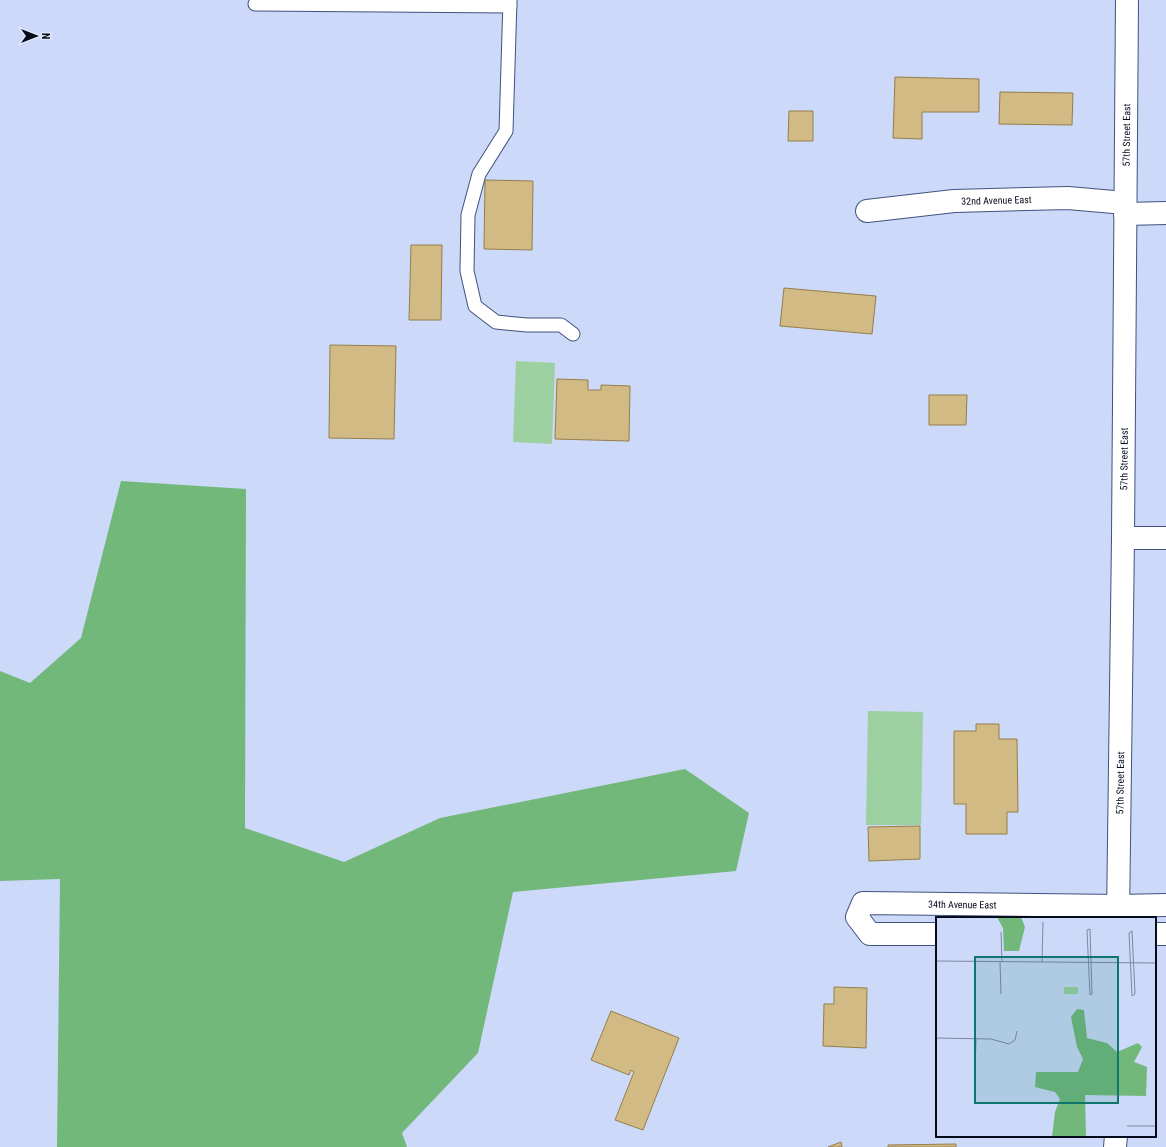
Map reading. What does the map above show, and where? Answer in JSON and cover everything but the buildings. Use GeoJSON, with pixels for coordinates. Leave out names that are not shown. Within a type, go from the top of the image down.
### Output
{"type":"FeatureCollection","features":[{"type":"Feature","properties":{"kind":"street","name":"57th Street East"},"geometry":{"type":"LineString","coordinates":[[1118,912],[1124,538],[1127,0]]}},
{"type":"Feature","properties":{"kind":"street","name":"32nd Avenue East"},"geometry":{"type":"LineString","coordinates":[[867,211],[954,201],[1068,198],[1126,209],[1166,213]]}},
{"type":"Feature","properties":{"kind":"street"},"geometry":{"type":"LineString","coordinates":[[1124,538],[1166,538]]}},
{"type":"Feature","properties":{"kind":"street","name":"34th Avenue East"},"geometry":{"type":"LineString","coordinates":[[936,934],[870,934],[857,917],[863,903],[1118,912],[1166,905]]}},
{"type":"Feature","properties":{"kind":"lane"},"geometry":{"type":"LineString","coordinates":[[255,4],[510,3],[506,131],[479,174],[468,215],[467,271],[475,306],[496,322],[527,325],[561,325],[573,334]]}},
{"type":"Feature","properties":{"kind":"green space"},"geometry":{"type":"Polygon","coordinates":[[[516,361],[555,363],[552,444],[513,442],[516,361]]]}},
{"type":"Feature","properties":{"kind":"green space"},"geometry":{"type":"Polygon","coordinates":[[[121,481],[246,489],[245,828],[344,862],[440,818],[685,769],[749,813],[736,871],[513,892],[478,1053],[402,1133],[407,1147],[57,1147],[60,879],[0,881],[0,671],[30,683],[81,638],[121,481]]]}},
{"type":"Feature","properties":{"kind":"green space"},"geometry":{"type":"Polygon","coordinates":[[[868,711],[923,712],[921,825],[866,825],[868,711]]]}}]}
